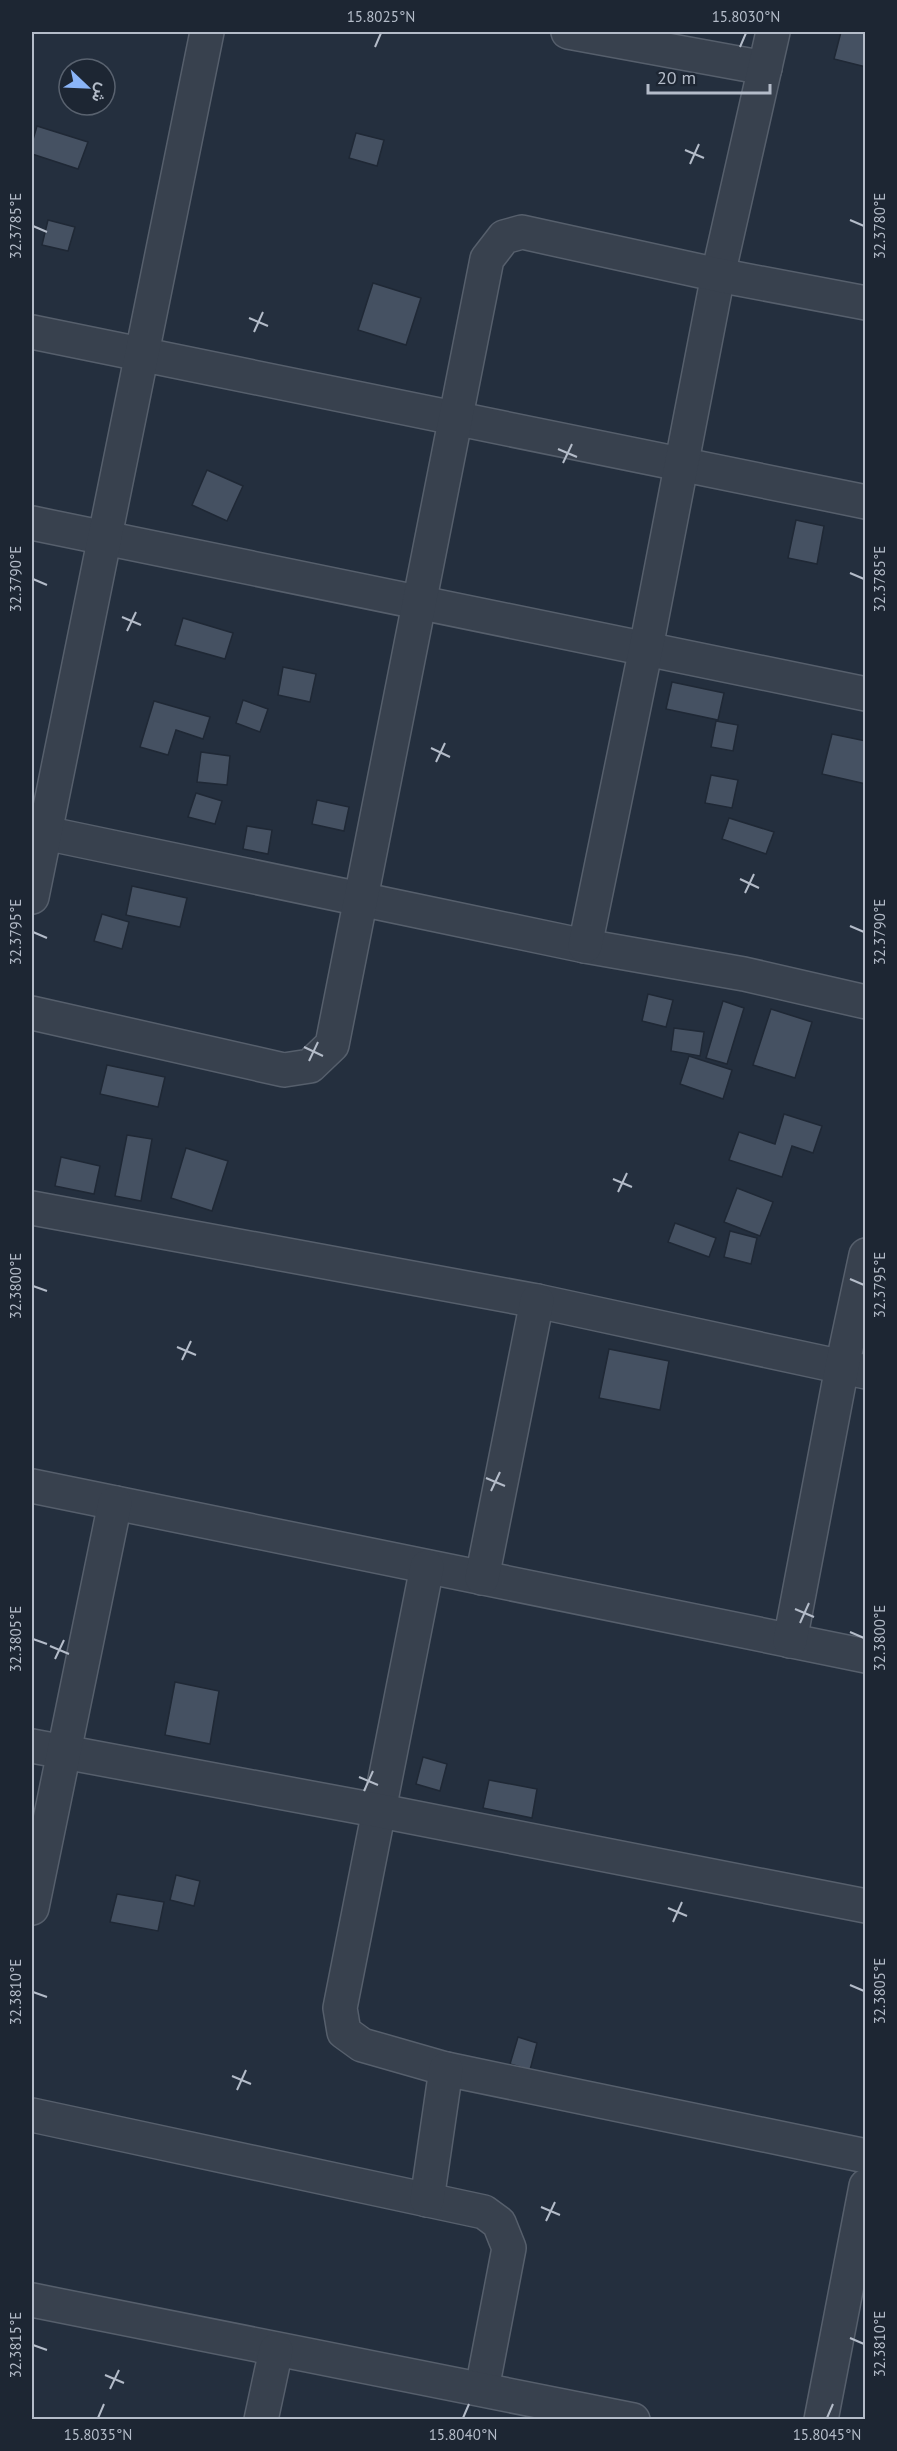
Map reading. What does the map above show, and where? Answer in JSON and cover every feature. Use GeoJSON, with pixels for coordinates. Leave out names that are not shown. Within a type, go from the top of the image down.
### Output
{"type":"FeatureCollection","features":[{"type":"Feature","properties":{"kind":"street"},"geometry":{"type":"LineString","coordinates":[[32,897],[207,32]]}},
{"type":"Feature","properties":{"kind":"street"},"geometry":{"type":"LineString","coordinates":[[568,32],[765,68]]}},
{"type":"Feature","properties":{"kind":"street"},"geometry":{"type":"LineString","coordinates":[[585,946],[646,648],[718,275],[773,32]]}},
{"type":"Feature","properties":{"kind":"street"},"geometry":{"type":"LineString","coordinates":[[32,1013],[284,1070],[310,1066],[332,1045],[487,259],[504,237],[522,232],[718,275],[866,303]]}},
{"type":"Feature","properties":{"kind":"street"},"geometry":{"type":"LineString","coordinates":[[32,332],[866,502]]}},
{"type":"Feature","properties":{"kind":"street"},"geometry":{"type":"LineString","coordinates":[[32,523],[866,694]]}},
{"type":"Feature","properties":{"kind":"street"},"geometry":{"type":"LineString","coordinates":[[45,833],[585,946],[744,974],[866,1002]]}},
{"type":"Feature","properties":{"kind":"street"},"geometry":{"type":"LineString","coordinates":[[32,1208],[537,1301],[854,1370]]}},
{"type":"Feature","properties":{"kind":"street"},"geometry":{"type":"LineString","coordinates":[[790,1641],[854,1370],[866,1255]]}},
{"type":"Feature","properties":{"kind":"street"},"geometry":{"type":"LineString","coordinates":[[482,1578],[537,1301]]}},
{"type":"Feature","properties":{"kind":"street"},"geometry":{"type":"LineString","coordinates":[[32,1486],[866,1656]]}},
{"type":"Feature","properties":{"kind":"street"},"geometry":{"type":"LineString","coordinates":[[32,1908],[115,1503]]}},
{"type":"Feature","properties":{"kind":"street"},"geometry":{"type":"LineString","coordinates":[[427,1567],[381,1811],[340,2008],[344,2032],[362,2045],[446,2068],[866,2156]]}},
{"type":"Feature","properties":{"kind":"street"},"geometry":{"type":"LineString","coordinates":[[32,1746],[381,1811],[866,1906]]}},
{"type":"Feature","properties":{"kind":"street"},"geometry":{"type":"LineString","coordinates":[[427,2200],[446,2068]]}},
{"type":"Feature","properties":{"kind":"street"},"geometry":{"type":"LineString","coordinates":[[32,2115],[484,2212],[499,2223],[509,2248],[482,2389]]}},
{"type":"Feature","properties":{"kind":"street"},"geometry":{"type":"LineString","coordinates":[[821,2420],[866,2186]]}},
{"type":"Feature","properties":{"kind":"street"},"geometry":{"type":"LineString","coordinates":[[32,2300],[633,2420]]}},
{"type":"Feature","properties":{"kind":"street"},"geometry":{"type":"LineString","coordinates":[[261,2420],[276,2350]]}},
{"type":"Feature","properties":{"kind":"building"},"geometry":{"type":"Polygon","coordinates":[[[841,32],[866,32],[866,67],[834,59],[841,32]]]}},
{"type":"Feature","properties":{"kind":"building"},"geometry":{"type":"Polygon","coordinates":[[[37,126],[88,142],[78,169],[32,154],[32,143],[37,126]]]}},
{"type":"Feature","properties":{"kind":"building"},"geometry":{"type":"Polygon","coordinates":[[[356,133],[384,140],[377,166],[349,158],[356,133]]]}},
{"type":"Feature","properties":{"kind":"building"},"geometry":{"type":"Polygon","coordinates":[[[48,220],[75,227],[68,251],[42,245],[48,220]]]}},
{"type":"Feature","properties":{"kind":"building"},"geometry":{"type":"Polygon","coordinates":[[[373,283],[421,298],[406,345],[358,330],[373,283]]]}},
{"type":"Feature","properties":{"kind":"building"},"geometry":{"type":"Polygon","coordinates":[[[207,470],[243,486],[227,521],[192,505],[207,470]]]}},
{"type":"Feature","properties":{"kind":"building"},"geometry":{"type":"Polygon","coordinates":[[[796,520],[824,526],[817,564],[788,558],[796,520]]]}},
{"type":"Feature","properties":{"kind":"building"},"geometry":{"type":"Polygon","coordinates":[[[183,618],[233,633],[225,659],[175,645],[183,618]]]}},
{"type":"Feature","properties":{"kind":"building"},"geometry":{"type":"Polygon","coordinates":[[[283,667],[316,674],[310,702],[278,695],[283,667]]]}},
{"type":"Feature","properties":{"kind":"building"},"geometry":{"type":"Polygon","coordinates":[[[672,682],[724,693],[718,720],[666,709],[672,682]]]}},
{"type":"Feature","properties":{"kind":"building"},"geometry":{"type":"Polygon","coordinates":[[[243,700],[268,709],[260,732],[236,723],[243,700]]]}},
{"type":"Feature","properties":{"kind":"building"},"geometry":{"type":"Polygon","coordinates":[[[154,701],[210,717],[203,739],[176,730],[168,755],[140,747],[154,701]]]}},
{"type":"Feature","properties":{"kind":"building"},"geometry":{"type":"Polygon","coordinates":[[[716,721],[738,725],[733,751],[711,747],[716,721]]]}},
{"type":"Feature","properties":{"kind":"building"},"geometry":{"type":"Polygon","coordinates":[[[832,734],[866,741],[866,784],[822,774],[832,734]]]}},
{"type":"Feature","properties":{"kind":"building"},"geometry":{"type":"Polygon","coordinates":[[[201,752],[230,756],[227,785],[197,782],[201,752]]]}},
{"type":"Feature","properties":{"kind":"building"},"geometry":{"type":"Polygon","coordinates":[[[711,775],[738,780],[732,808],[705,803],[711,775]]]}},
{"type":"Feature","properties":{"kind":"building"},"geometry":{"type":"Polygon","coordinates":[[[196,793],[222,801],[215,824],[188,817],[196,793]]]}},
{"type":"Feature","properties":{"kind":"building"},"geometry":{"type":"Polygon","coordinates":[[[317,800],[349,807],[344,831],[312,824],[317,800]]]}},
{"type":"Feature","properties":{"kind":"building"},"geometry":{"type":"Polygon","coordinates":[[[729,818],[774,832],[766,854],[722,839],[729,818]]]}},
{"type":"Feature","properties":{"kind":"building"},"geometry":{"type":"Polygon","coordinates":[[[247,826],[272,830],[268,854],[243,849],[247,826]]]}},
{"type":"Feature","properties":{"kind":"building"},"geometry":{"type":"Polygon","coordinates":[[[132,886],[187,898],[180,927],[126,915],[132,886]]]}},
{"type":"Feature","properties":{"kind":"building"},"geometry":{"type":"Polygon","coordinates":[[[102,914],[129,922],[122,949],[94,941],[102,914]]]}},
{"type":"Feature","properties":{"kind":"building"},"geometry":{"type":"Polygon","coordinates":[[[648,994],[673,1000],[666,1027],[642,1021],[648,994]]]}},
{"type":"Feature","properties":{"kind":"building"},"geometry":{"type":"Polygon","coordinates":[[[723,1001],[744,1008],[727,1064],[706,1058],[723,1001]]]}},
{"type":"Feature","properties":{"kind":"building"},"geometry":{"type":"Polygon","coordinates":[[[771,1009],[812,1022],[795,1078],[753,1065],[771,1009]]]}},
{"type":"Feature","properties":{"kind":"building"},"geometry":{"type":"Polygon","coordinates":[[[674,1028],[704,1032],[700,1056],[671,1051],[674,1028]]]}},
{"type":"Feature","properties":{"kind":"building"},"geometry":{"type":"Polygon","coordinates":[[[689,1056],[732,1070],[723,1099],[680,1084],[689,1056]]]}},
{"type":"Feature","properties":{"kind":"building"},"geometry":{"type":"Polygon","coordinates":[[[107,1065],[165,1077],[158,1107],[100,1094],[107,1065]]]}},
{"type":"Feature","properties":{"kind":"building"},"geometry":{"type":"Polygon","coordinates":[[[784,1114],[822,1126],[813,1153],[792,1146],[782,1177],[729,1160],[739,1132],[775,1144],[784,1114]]]}},
{"type":"Feature","properties":{"kind":"building"},"geometry":{"type":"Polygon","coordinates":[[[127,1135],[152,1139],[141,1201],[115,1196],[127,1135]]]}},
{"type":"Feature","properties":{"kind":"building"},"geometry":{"type":"Polygon","coordinates":[[[186,1148],[228,1161],[212,1211],[171,1198],[186,1148]]]}},
{"type":"Feature","properties":{"kind":"building"},"geometry":{"type":"Polygon","coordinates":[[[61,1157],[100,1166],[94,1194],[55,1186],[61,1157]]]}},
{"type":"Feature","properties":{"kind":"building"},"geometry":{"type":"Polygon","coordinates":[[[737,1188],[773,1202],[760,1236],[724,1222],[737,1188]]]}},
{"type":"Feature","properties":{"kind":"building"},"geometry":{"type":"Polygon","coordinates":[[[675,1223],[716,1238],[709,1257],[668,1242],[675,1223]]]}},
{"type":"Feature","properties":{"kind":"building"},"geometry":{"type":"Polygon","coordinates":[[[730,1231],[757,1238],[751,1264],[724,1257],[730,1231]]]}},
{"type":"Feature","properties":{"kind":"building"},"geometry":{"type":"Polygon","coordinates":[[[609,1349],[669,1361],[660,1410],[599,1398],[609,1349]]]}},
{"type":"Feature","properties":{"kind":"building"},"geometry":{"type":"Polygon","coordinates":[[[175,1682],[219,1691],[210,1744],[165,1735],[175,1682]]]}},
{"type":"Feature","properties":{"kind":"building"},"geometry":{"type":"Polygon","coordinates":[[[423,1757],[447,1764],[440,1791],[416,1784],[423,1757]]]}},
{"type":"Feature","properties":{"kind":"building"},"geometry":{"type":"Polygon","coordinates":[[[489,1780],[537,1789],[532,1818],[483,1808],[489,1780]]]}},
{"type":"Feature","properties":{"kind":"building"},"geometry":{"type":"Polygon","coordinates":[[[176,1875],[200,1881],[194,1906],[170,1900],[176,1875]]]}},
{"type":"Feature","properties":{"kind":"building"},"geometry":{"type":"Polygon","coordinates":[[[117,1894],[164,1902],[158,1931],[110,1922],[117,1894]]]}},
{"type":"Feature","properties":{"kind":"building"},"geometry":{"type":"Polygon","coordinates":[[[518,2037],[537,2043],[530,2070],[510,2064],[518,2037]]]}}]}
